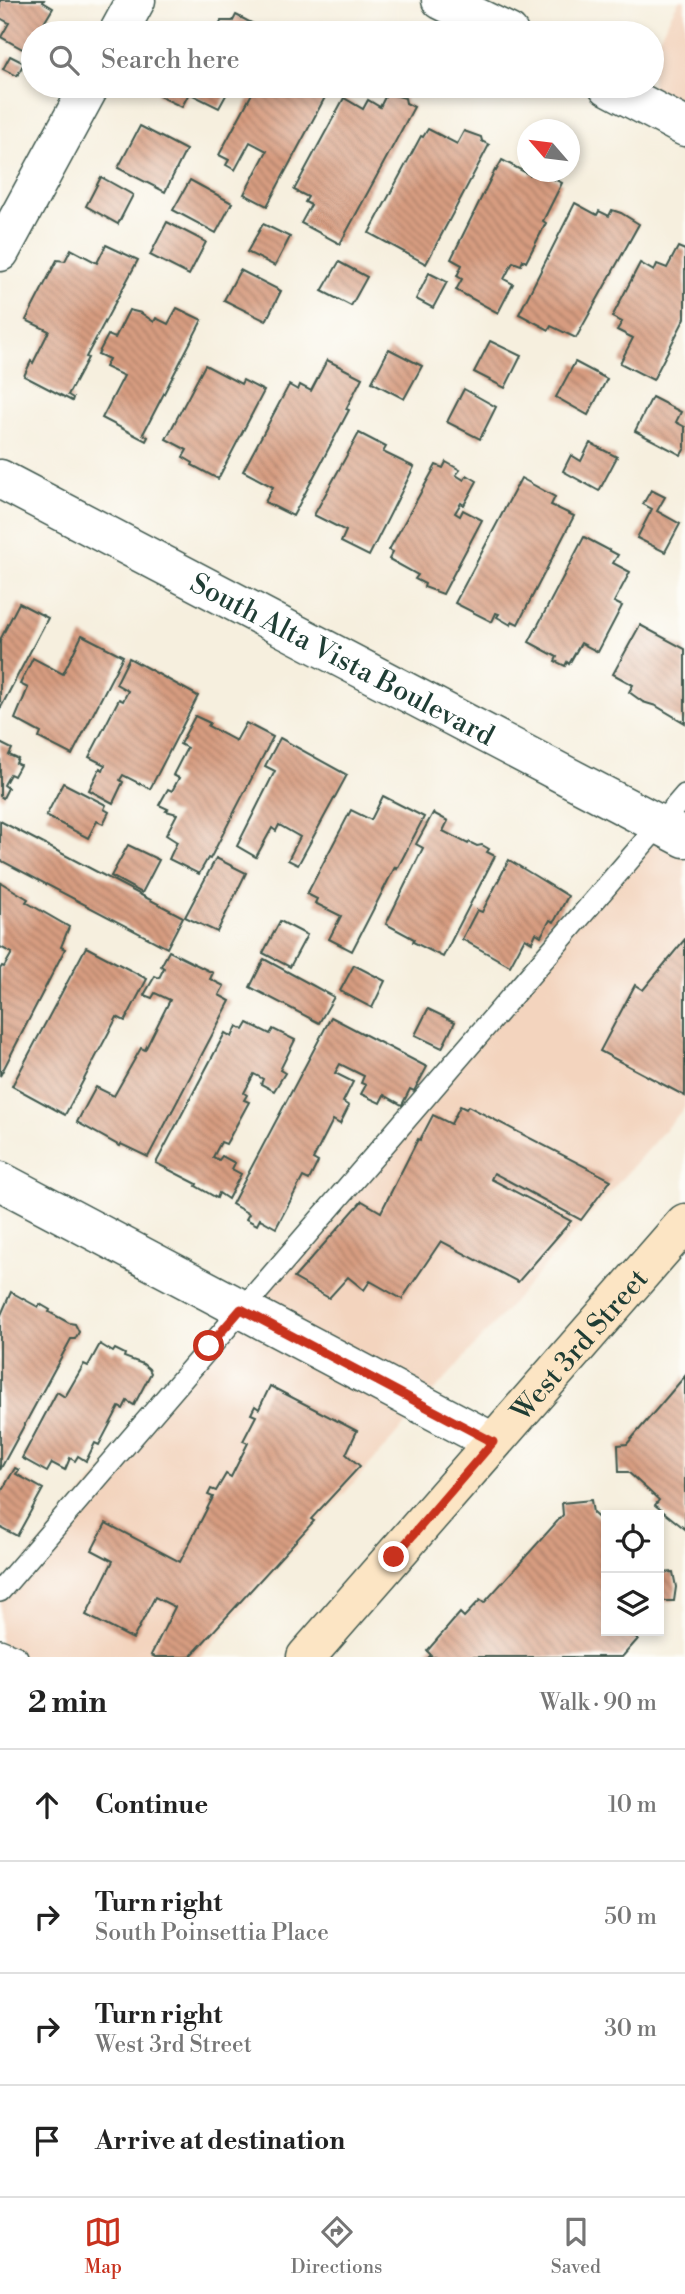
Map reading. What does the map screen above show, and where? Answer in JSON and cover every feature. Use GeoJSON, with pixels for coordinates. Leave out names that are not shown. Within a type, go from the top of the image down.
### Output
{"type":"FeatureCollection","features":[{"type":"Feature","properties":{"kind":"main road","name":"West 3rd Street"},"geometry":{"type":"LineString","coordinates":[[306,1657],[685,1223]]}},
{"type":"Feature","properties":{"kind":"street"},"geometry":{"type":"LineString","coordinates":[[125,21],[136,0]]}},
{"type":"Feature","properties":{"kind":"street"},"geometry":{"type":"LineString","coordinates":[[441,0],[484,21]]}},
{"type":"Feature","properties":{"kind":"street"},"geometry":{"type":"LineString","coordinates":[[0,252],[83,98]]}},
{"type":"Feature","properties":{"kind":"street"},"geometry":{"type":"LineString","coordinates":[[631,98],[685,127]]}},
{"type":"Feature","properties":{"kind":"street","name":"South Alta Vista Boulevard"},"geometry":{"type":"LineString","coordinates":[[0,479],[672,831]]}},
{"type":"Feature","properties":{"kind":"street"},"geometry":{"type":"LineString","coordinates":[[0,1181],[493,1442]]}},
{"type":"Feature","properties":{"kind":"lane"},"geometry":{"type":"LineString","coordinates":[[0,1591],[241,1309],[672,831],[685,795]]}},
{"type":"Feature","properties":{"kind":"lane"},"geometry":{"type":"LineString","coordinates":[[0,1650],[17,1657]]}},
{"type":"Feature","properties":{"kind":"shaded area"},"geometry":{"type":"Polygon","coordinates":[[[679,0],[685,0],[685,142],[643,98],[664,98],[664,28],[679,0]]]}},
{"type":"Feature","properties":{"kind":"shaded area"},"geometry":{"type":"Polygon","coordinates":[[[685,789],[685,1107],[200,1657],[0,1657],[0,1590],[685,789]]]}},
{"type":"Feature","properties":{"kind":"building"},"geometry":{"type":"Polygon","coordinates":[[[0,0],[44,0],[43,2],[53,8],[45,21],[21,21],[21,48],[1,37],[9,23],[0,18],[0,0]]]}},
{"type":"Feature","properties":{"kind":"building"},"geometry":{"type":"Polygon","coordinates":[[[236,15],[248,21],[233,21],[236,15]]]}},
{"type":"Feature","properties":{"kind":"building"},"geometry":{"type":"Polygon","coordinates":[[[10,56],[21,62],[17,76],[3,69],[10,56]]]}},
{"type":"Feature","properties":{"kind":"building"},"geometry":{"type":"Polygon","coordinates":[[[163,98],[186,98],[182,107],[163,98]]]}},
{"type":"Feature","properties":{"kind":"building"},"geometry":{"type":"Polygon","coordinates":[[[199,98],[224,98],[219,108],[199,98]]]}},
{"type":"Feature","properties":{"kind":"building"},"geometry":{"type":"Polygon","coordinates":[[[250,98],[325,98],[267,206],[244,194],[267,151],[250,142],[235,170],[226,165],[229,160],[219,155],[250,98]]]}},
{"type":"Feature","properties":{"kind":"building"},"geometry":{"type":"Polygon","coordinates":[[[344,98],[363,109],[368,100],[380,107],[384,98],[405,98],[406,103],[414,107],[340,244],[301,223],[311,205],[305,202],[308,197],[294,190],[344,98]]]}},
{"type":"Feature","properties":{"kind":"building"},"geometry":{"type":"Polygon","coordinates":[[[140,126],[186,150],[165,192],[118,168],[140,126]]]}},
{"type":"Feature","properties":{"kind":"building"},"geometry":{"type":"Polygon","coordinates":[[[428,129],[457,144],[464,131],[481,137],[482,141],[489,145],[426,264],[369,233],[421,136],[423,137],[428,129]]]}},
{"type":"Feature","properties":{"kind":"building"},"geometry":{"type":"Polygon","coordinates":[[[502,160],[517,168],[517,182],[562,183],[526,262],[523,260],[521,265],[513,262],[504,279],[513,284],[498,313],[456,290],[462,279],[457,276],[462,265],[451,259],[502,160]]]}},
{"type":"Feature","properties":{"kind":"building"},"geometry":{"type":"Polygon","coordinates":[[[101,177],[133,195],[118,224],[86,206],[101,177]]]}},
{"type":"Feature","properties":{"kind":"building"},"geometry":{"type":"Polygon","coordinates":[[[190,180],[232,203],[216,233],[173,210],[190,180]]]}},
{"type":"Feature","properties":{"kind":"building"},"geometry":{"type":"Polygon","coordinates":[[[575,203],[597,215],[599,211],[609,216],[612,210],[639,224],[576,338],[551,326],[549,330],[519,314],[575,203]]]}},
{"type":"Feature","properties":{"kind":"building"},"geometry":{"type":"Polygon","coordinates":[[[167,222],[206,242],[189,275],[150,255],[167,222]]]}},
{"type":"Feature","properties":{"kind":"building"},"geometry":{"type":"Polygon","coordinates":[[[263,224],[290,237],[275,266],[247,252],[263,224]]]}},
{"type":"Feature","properties":{"kind":"building"},"geometry":{"type":"Polygon","coordinates":[[[106,245],[138,260],[68,395],[73,398],[72,401],[24,376],[49,331],[26,320],[57,260],[65,261],[71,249],[97,263],[106,245]]]}},
{"type":"Feature","properties":{"kind":"building"},"geometry":{"type":"Polygon","coordinates":[[[678,247],[685,250],[685,318],[653,380],[620,363],[633,338],[617,330],[622,322],[612,317],[640,263],[654,271],[657,264],[667,268],[678,247]]]}},
{"type":"Feature","properties":{"kind":"building"},"geometry":{"type":"Polygon","coordinates":[[[339,262],[367,277],[351,306],[322,291],[339,262]]]}},
{"type":"Feature","properties":{"kind":"building"},"geometry":{"type":"Polygon","coordinates":[[[240,270],[281,291],[266,321],[224,300],[240,270]]]}},
{"type":"Feature","properties":{"kind":"building"},"geometry":{"type":"Polygon","coordinates":[[[429,273],[447,282],[433,308],[416,299],[429,273]]]}},
{"type":"Feature","properties":{"kind":"building"},"geometry":{"type":"Polygon","coordinates":[[[177,308],[202,320],[143,434],[148,437],[146,441],[102,418],[124,376],[105,367],[109,359],[98,354],[108,335],[115,338],[129,310],[141,313],[154,322],[156,318],[168,324],[177,308]]]}},
{"type":"Feature","properties":{"kind":"building"},"geometry":{"type":"Polygon","coordinates":[[[490,341],[521,356],[505,388],[474,372],[490,341]]]}},
{"type":"Feature","properties":{"kind":"building"},"geometry":{"type":"Polygon","coordinates":[[[389,349],[422,366],[404,399],[372,382],[389,349]]]}},
{"type":"Feature","properties":{"kind":"building"},"geometry":{"type":"Polygon","coordinates":[[[327,360],[362,378],[346,409],[349,410],[293,516],[265,502],[273,487],[243,471],[289,385],[298,390],[300,385],[311,391],[327,360]]]}},
{"type":"Feature","properties":{"kind":"building"},"geometry":{"type":"Polygon","coordinates":[[[575,362],[607,379],[588,415],[556,397],[575,362]]]}},
{"type":"Feature","properties":{"kind":"building"},"geometry":{"type":"Polygon","coordinates":[[[205,365],[241,384],[243,380],[264,391],[218,479],[192,465],[193,463],[183,457],[187,450],[166,439],[205,365]]]}},
{"type":"Feature","properties":{"kind":"building"},"geometry":{"type":"Polygon","coordinates":[[[464,389],[496,407],[480,439],[447,422],[464,389]]]}},
{"type":"Feature","properties":{"kind":"building"},"geometry":{"type":"Polygon","coordinates":[[[652,397],[681,412],[676,422],[685,427],[685,448],[681,455],[635,431],[652,397]]]}},
{"type":"Feature","properties":{"kind":"building"},"geometry":{"type":"Polygon","coordinates":[[[359,433],[386,447],[383,452],[414,467],[369,556],[341,542],[346,531],[314,515],[359,433]]]}},
{"type":"Feature","properties":{"kind":"building"},"geometry":{"type":"Polygon","coordinates":[[[590,443],[617,457],[599,491],[563,471],[571,455],[581,461],[590,443]]]}},
{"type":"Feature","properties":{"kind":"building"},"geometry":{"type":"Polygon","coordinates":[[[446,462],[460,470],[456,475],[464,480],[467,475],[477,481],[464,505],[461,503],[455,513],[460,516],[463,510],[482,520],[443,594],[424,587],[425,584],[415,579],[418,575],[389,559],[393,552],[389,550],[436,465],[443,468],[446,462]]]}},
{"type":"Feature","properties":{"kind":"building"},"geometry":{"type":"Polygon","coordinates":[[[521,478],[555,497],[551,505],[574,516],[518,624],[512,621],[511,625],[497,617],[499,614],[496,613],[492,622],[455,603],[521,478]]]}},
{"type":"Feature","properties":{"kind":"building"},"geometry":{"type":"Polygon","coordinates":[[[651,490],[665,497],[657,511],[680,524],[665,552],[637,538],[652,509],[643,504],[651,490]]]}},
{"type":"Feature","properties":{"kind":"building"},"geometry":{"type":"Polygon","coordinates":[[[584,537],[618,555],[613,563],[630,572],[614,602],[622,606],[598,652],[581,643],[569,664],[567,662],[565,666],[555,661],[557,657],[529,642],[584,537]]]}},
{"type":"Feature","properties":{"kind":"building"},"geometry":{"type":"Polygon","coordinates":[[[19,603],[48,618],[0,709],[0,640],[19,603]]]}},
{"type":"Feature","properties":{"kind":"building"},"geometry":{"type":"Polygon","coordinates":[[[640,625],[685,649],[685,723],[656,706],[643,702],[629,692],[633,685],[613,674],[640,625]]]}},
{"type":"Feature","properties":{"kind":"building"},"geometry":{"type":"Polygon","coordinates":[[[82,635],[123,656],[72,755],[39,738],[41,733],[15,719],[28,688],[20,684],[33,658],[63,674],[82,635]]]}},
{"type":"Feature","properties":{"kind":"building"},"geometry":{"type":"Polygon","coordinates":[[[129,658],[198,696],[150,789],[123,775],[120,780],[123,782],[113,803],[89,790],[100,768],[103,770],[105,765],[89,757],[119,699],[123,701],[128,691],[116,684],[129,658]]]}},
{"type":"Feature","properties":{"kind":"building"},"geometry":{"type":"Polygon","coordinates":[[[195,716],[236,741],[246,723],[273,737],[210,859],[208,858],[199,874],[169,859],[177,842],[166,835],[177,814],[166,811],[168,809],[159,805],[168,789],[172,791],[179,778],[173,775],[187,748],[180,744],[195,716]]]}},
{"type":"Feature","properties":{"kind":"building"},"geometry":{"type":"Polygon","coordinates":[[[280,738],[347,775],[298,865],[288,860],[300,837],[279,825],[276,831],[272,828],[256,857],[237,846],[275,771],[265,766],[280,738]]]}},
{"type":"Feature","properties":{"kind":"building"},"geometry":{"type":"Polygon","coordinates":[[[0,743],[12,749],[9,755],[18,759],[16,763],[20,765],[14,776],[10,774],[4,785],[8,788],[3,798],[0,796],[0,743]]]}},
{"type":"Feature","properties":{"kind":"building"},"geometry":{"type":"Polygon","coordinates":[[[63,783],[106,805],[104,809],[109,812],[103,824],[97,821],[88,838],[46,816],[63,783]]]}},
{"type":"Feature","properties":{"kind":"building"},"geometry":{"type":"Polygon","coordinates":[[[383,796],[424,817],[352,951],[329,939],[341,916],[315,903],[317,899],[307,894],[351,810],[371,820],[383,796]]]}},
{"type":"Feature","properties":{"kind":"building"},"geometry":{"type":"Polygon","coordinates":[[[433,813],[448,821],[443,831],[468,844],[482,845],[489,849],[487,852],[495,856],[443,957],[386,924],[423,848],[416,844],[433,813]]]}},
{"type":"Feature","properties":{"kind":"building"},"geometry":{"type":"Polygon","coordinates":[[[0,821],[183,917],[167,948],[0,860],[0,821]]]}},
{"type":"Feature","properties":{"kind":"building"},"geometry":{"type":"Polygon","coordinates":[[[128,845],[159,860],[142,893],[111,876],[128,845]]]}},
{"type":"Feature","properties":{"kind":"building"},"geometry":{"type":"Polygon","coordinates":[[[216,858],[246,873],[217,932],[185,917],[216,858]]]}},
{"type":"Feature","properties":{"kind":"building"},"geometry":{"type":"Polygon","coordinates":[[[509,860],[568,896],[554,922],[550,920],[541,936],[536,933],[532,942],[525,938],[510,966],[462,939],[477,910],[482,912],[509,860]]]}},
{"type":"Feature","properties":{"kind":"building"},"geometry":{"type":"Polygon","coordinates":[[[0,882],[28,899],[26,902],[69,927],[61,947],[65,949],[0,1076],[0,969],[12,953],[0,947],[0,882]]]}},
{"type":"Feature","properties":{"kind":"building"},"geometry":{"type":"Polygon","coordinates":[[[280,921],[307,935],[290,967],[263,953],[280,921]]]}},
{"type":"Feature","properties":{"kind":"building"},"geometry":{"type":"Polygon","coordinates":[[[685,939],[685,1096],[600,1051],[635,985],[643,990],[685,939]]]}},
{"type":"Feature","properties":{"kind":"building"},"geometry":{"type":"Polygon","coordinates":[[[86,947],[147,979],[125,1021],[117,1017],[65,1115],[12,1086],[86,947]]]}},
{"type":"Feature","properties":{"kind":"building"},"geometry":{"type":"Polygon","coordinates":[[[169,951],[213,973],[210,979],[224,986],[219,995],[230,1001],[148,1157],[121,1144],[120,1146],[77,1122],[96,1087],[114,1096],[141,1048],[145,1050],[170,1000],[155,993],[152,998],[144,995],[155,976],[159,978],[164,968],[161,966],[169,951]]]}},
{"type":"Feature","properties":{"kind":"building"},"geometry":{"type":"Polygon","coordinates":[[[264,959],[334,997],[319,1023],[250,987],[264,959]]]}},
{"type":"Feature","properties":{"kind":"building"},"geometry":{"type":"Polygon","coordinates":[[[354,965],[385,981],[372,1008],[340,991],[354,965]]]}},
{"type":"Feature","properties":{"kind":"building"},"geometry":{"type":"Polygon","coordinates":[[[428,1009],[455,1022],[442,1048],[415,1035],[428,1009]]]}},
{"type":"Feature","properties":{"kind":"building"},"geometry":{"type":"Polygon","coordinates":[[[331,1017],[427,1067],[414,1091],[410,1089],[402,1105],[384,1095],[380,1103],[361,1094],[366,1085],[361,1083],[364,1076],[340,1064],[335,1073],[353,1082],[343,1102],[349,1106],[340,1124],[333,1120],[313,1159],[318,1162],[309,1180],[303,1177],[276,1228],[260,1219],[257,1225],[246,1219],[249,1214],[232,1204],[331,1017]]]}},
{"type":"Feature","properties":{"kind":"building"},"geometry":{"type":"Polygon","coordinates":[[[248,1023],[270,1034],[273,1029],[295,1040],[280,1070],[285,1073],[274,1091],[261,1084],[263,1079],[254,1074],[244,1093],[247,1095],[244,1100],[249,1102],[226,1144],[221,1142],[213,1157],[219,1160],[222,1156],[235,1163],[232,1169],[241,1174],[228,1199],[219,1193],[217,1198],[196,1186],[197,1184],[156,1163],[225,1033],[232,1037],[237,1026],[244,1030],[248,1023]]]}},
{"type":"Feature","properties":{"kind":"building"},"geometry":{"type":"Polygon","coordinates":[[[460,1106],[466,1109],[468,1106],[611,1180],[581,1220],[494,1173],[491,1179],[571,1221],[518,1282],[441,1241],[402,1299],[370,1281],[364,1290],[348,1277],[329,1298],[294,1278],[362,1201],[381,1212],[433,1115],[451,1124],[460,1106]]]}},
{"type":"Feature","properties":{"kind":"building"},"geometry":{"type":"Polygon","coordinates":[[[11,1292],[38,1307],[40,1304],[50,1310],[49,1312],[75,1324],[79,1332],[75,1339],[71,1339],[0,1470],[0,1317],[11,1292]]]}},
{"type":"Feature","properties":{"kind":"building"},"geometry":{"type":"Polygon","coordinates":[[[100,1344],[143,1364],[151,1373],[134,1405],[127,1401],[123,1409],[119,1407],[99,1445],[95,1443],[86,1461],[78,1456],[75,1461],[70,1458],[65,1470],[52,1463],[47,1472],[22,1458],[57,1392],[65,1397],[84,1364],[88,1366],[100,1344]]]}},
{"type":"Feature","properties":{"kind":"building"},"geometry":{"type":"Polygon","coordinates":[[[685,1376],[685,1529],[655,1505],[659,1500],[628,1472],[619,1472],[618,1445],[627,1444],[685,1376]]]}},
{"type":"Feature","properties":{"kind":"building"},"geometry":{"type":"Polygon","coordinates":[[[270,1386],[357,1431],[346,1454],[360,1466],[311,1519],[314,1521],[190,1657],[155,1657],[151,1655],[175,1607],[155,1597],[133,1639],[86,1615],[113,1561],[92,1550],[106,1523],[180,1562],[213,1497],[208,1495],[211,1489],[216,1491],[226,1474],[231,1477],[248,1443],[243,1441],[256,1416],[251,1414],[255,1406],[259,1409],[270,1386]]]}},
{"type":"Feature","properties":{"kind":"building"},"geometry":{"type":"Polygon","coordinates":[[[15,1468],[19,1470],[16,1474],[43,1489],[17,1536],[0,1527],[0,1494],[15,1468]]]}},
{"type":"Feature","properties":{"kind":"building"},"geometry":{"type":"Polygon","coordinates":[[[591,1500],[593,1513],[601,1520],[601,1636],[634,1636],[638,1639],[622,1657],[429,1657],[431,1655],[427,1651],[460,1613],[464,1617],[480,1600],[484,1603],[563,1515],[562,1503],[591,1500]]]}},
{"type":"Feature","properties":{"kind":"building"},"geometry":{"type":"Polygon","coordinates":[[[673,1572],[676,1587],[674,1601],[664,1601],[664,1573],[673,1572]]]}},
{"type":"Feature","properties":{"kind":"route"},"geometry":{"type":"LineString","coordinates":[[209,1346],[241,1309],[493,1442],[394,1557]]}}]}
